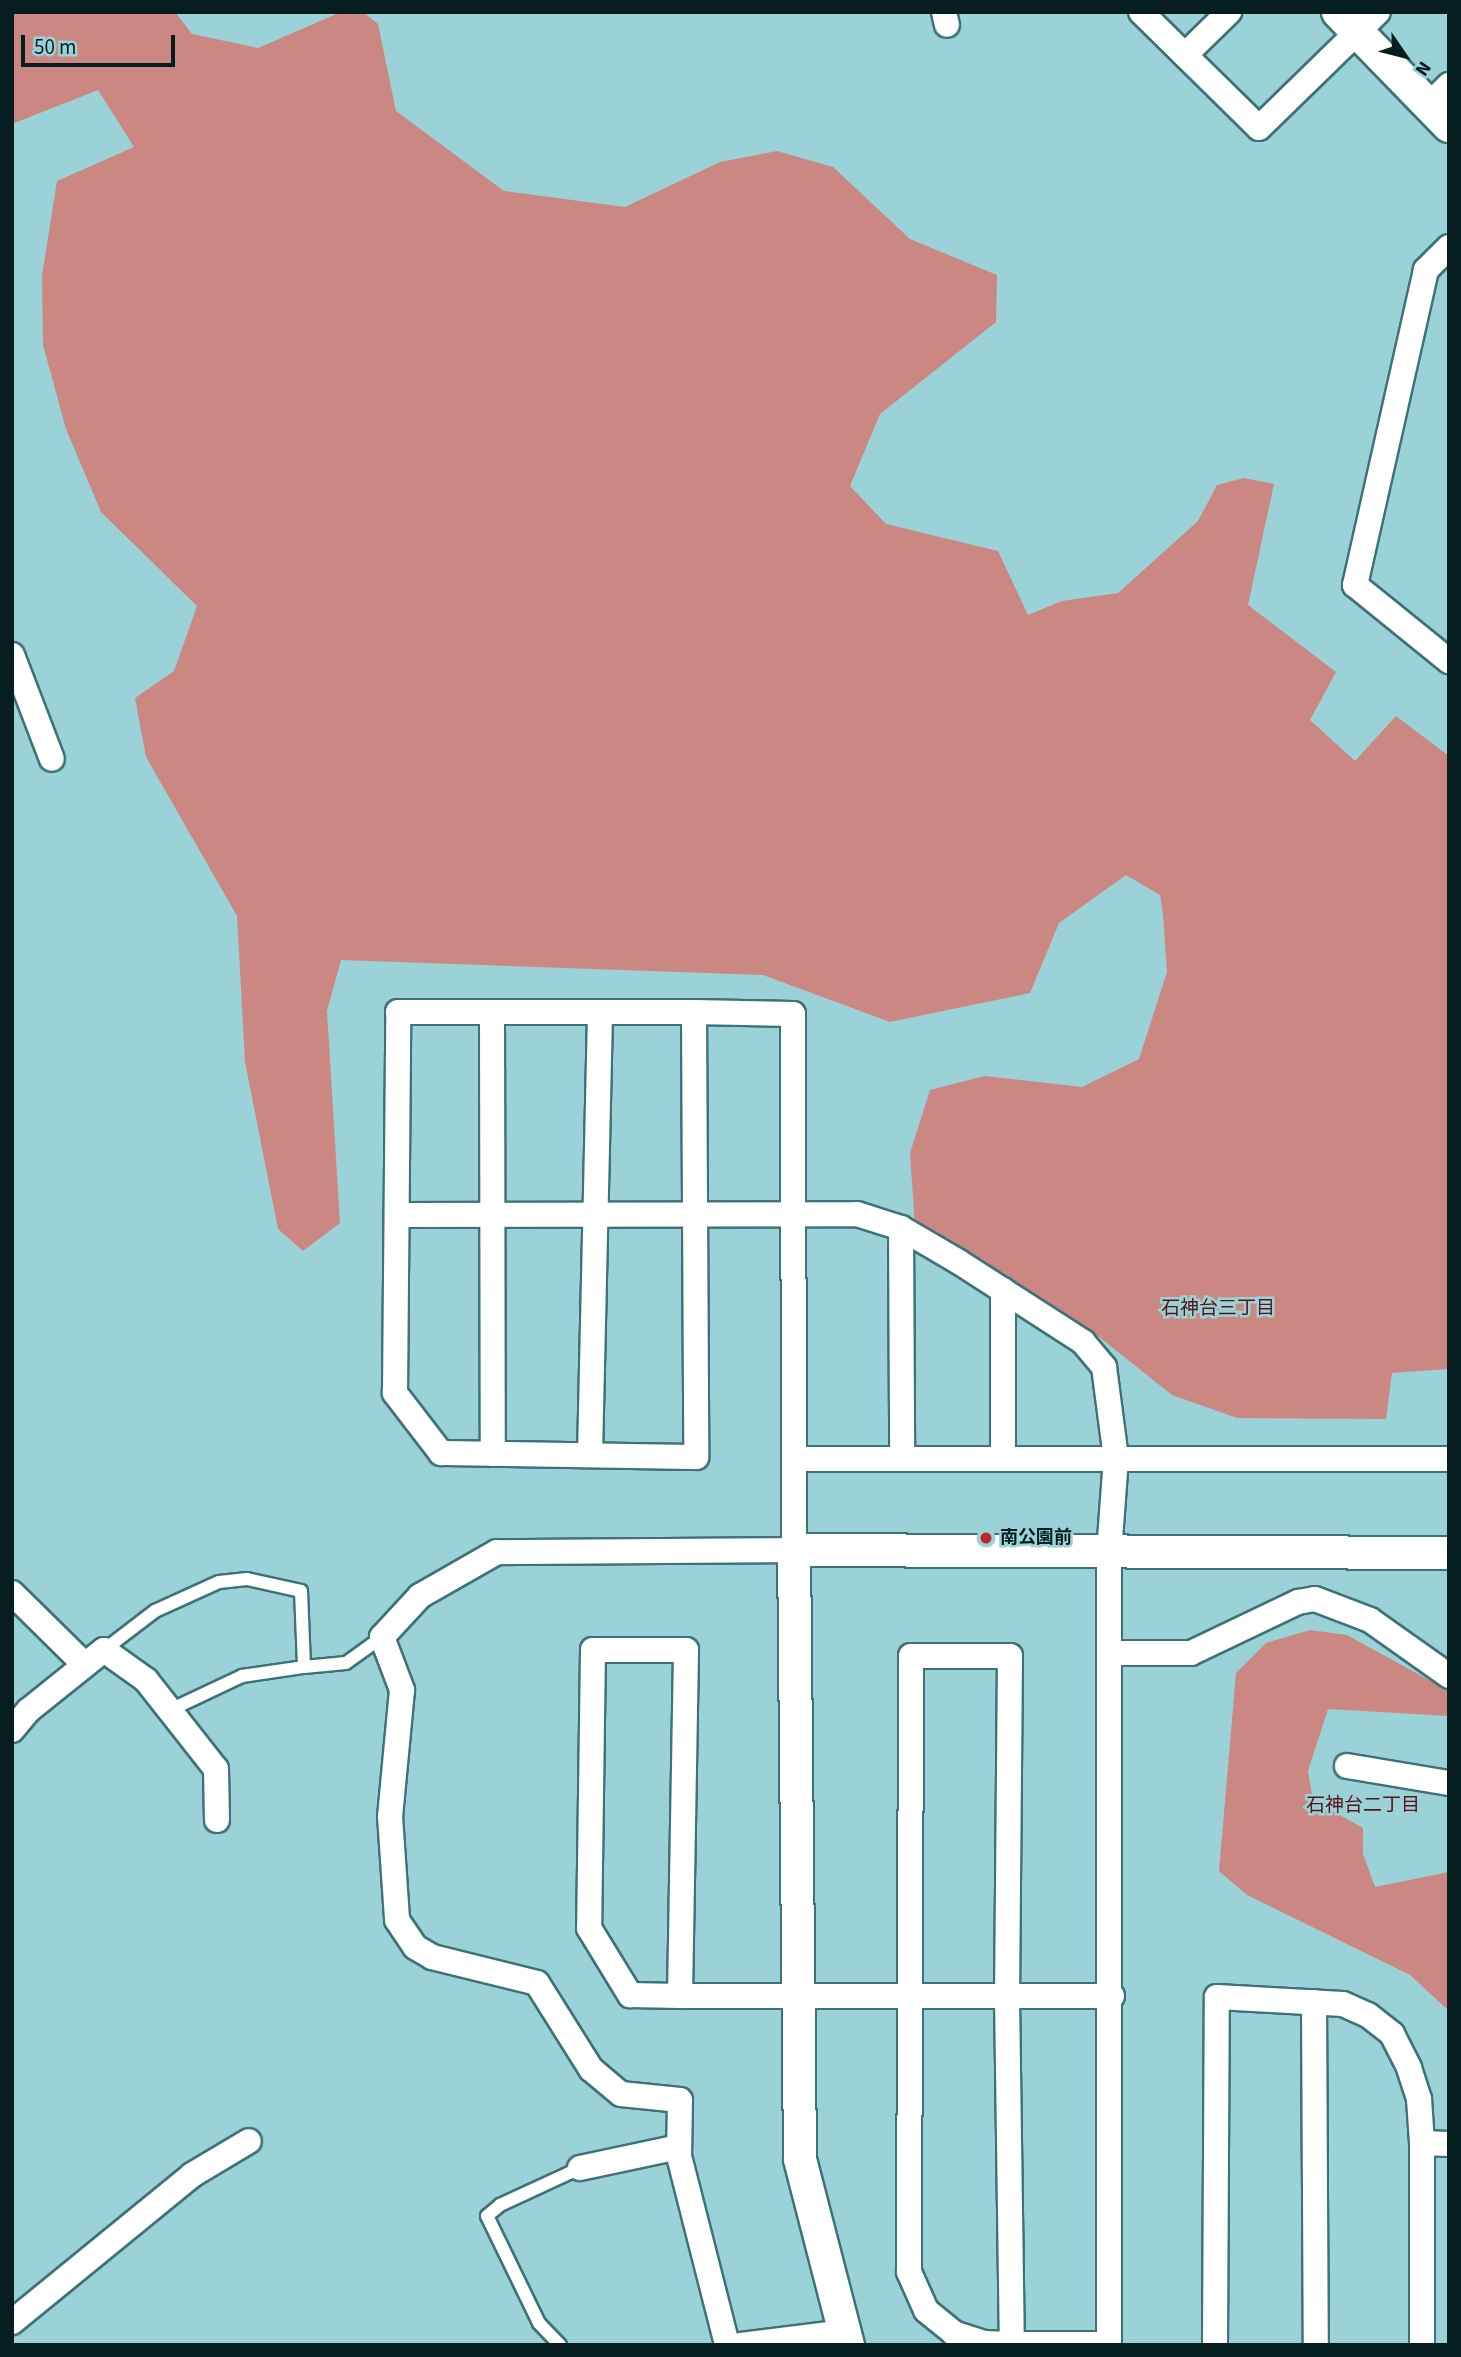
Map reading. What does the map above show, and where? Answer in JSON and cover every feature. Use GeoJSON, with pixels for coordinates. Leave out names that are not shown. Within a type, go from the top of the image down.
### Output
{"type":"FeatureCollection","features":[{"type":"Feature","properties":{"kind":"street"},"geometry":{"type":"LineString","coordinates":[[1140,12],[1259,128],[1358,19],[1442,106]]}},
{"type":"Feature","properties":{"kind":"street"},"geometry":{"type":"LineString","coordinates":[[1185,55],[1229,12]]}},
{"type":"Feature","properties":{"kind":"street"},"geometry":{"type":"LineString","coordinates":[[1449,247],[1426,270],[1354,585],[1449,661]]}},
{"type":"Feature","properties":{"kind":"street"},"geometry":{"type":"LineString","coordinates":[[12,655],[52,759]]}},
{"type":"Feature","properties":{"kind":"street"},"geometry":{"type":"LineString","coordinates":[[694,1012],[696,1457],[442,1453],[395,1393],[398,1012],[694,1012],[793,1014],[794,1550],[800,2159],[846,2338],[741,2345]]}},
{"type":"Feature","properties":{"kind":"street"},"geometry":{"type":"LineString","coordinates":[[492,1012],[492,1454]]}},
{"type":"Feature","properties":{"kind":"street"},"geometry":{"type":"LineString","coordinates":[[590,1455],[600,1012]]}},
{"type":"Feature","properties":{"kind":"street"},"geometry":{"type":"LineString","coordinates":[[398,1215],[597,1217],[857,1214],[901,1228],[1003,1290],[1083,1342],[1104,1367],[1116,1458],[1109,1553],[1112,1996],[1109,2344],[1012,2344],[984,2343],[954,2333],[926,2310],[909,2272],[911,1656],[1010,1656],[1007,1996],[1012,2344]]}},
{"type":"Feature","properties":{"kind":"street"},"geometry":{"type":"LineString","coordinates":[[901,1228],[902,1456]]}},
{"type":"Feature","properties":{"kind":"street"},"geometry":{"type":"LineString","coordinates":[[1003,1290],[1003,1458]]}},
{"type":"Feature","properties":{"kind":"street"},"geometry":{"type":"LineString","coordinates":[[794,1459],[902,1456],[1449,1459]]}},
{"type":"Feature","properties":{"kind":"street"},"geometry":{"type":"LineString","coordinates":[[727,2345],[679,2147],[680,2100],[621,2094],[591,2069],[537,1983],[432,1957],[415,1947],[397,1920],[390,1816],[402,1690],[382,1637],[420,1596],[496,1552],[794,1550],[1449,1553]]}},
{"type":"Feature","properties":{"kind":"street"},"geometry":{"type":"LineString","coordinates":[[12,1593],[84,1664]]}},
{"type":"Feature","properties":{"kind":"street"},"geometry":{"type":"LineString","coordinates":[[1110,1653],[1191,1653],[1298,1602],[1315,1600],[1370,1620],[1449,1676]]}},
{"type":"Feature","properties":{"kind":"street"},"geometry":{"type":"LineString","coordinates":[[12,1730],[84,1664],[104,1650],[146,1679],[216,1769],[217,1820]]}},
{"type":"Feature","properties":{"kind":"street"},"geometry":{"type":"LineString","coordinates":[[680,1996],[686,1650],[593,1650],[589,1928],[630,1995],[680,1996],[1112,1996]]}},
{"type":"Feature","properties":{"kind":"street"},"geometry":{"type":"LineString","coordinates":[[1347,1766],[1449,1783]]}},
{"type":"Feature","properties":{"kind":"street"},"geometry":{"type":"LineString","coordinates":[[1215,2345],[1217,1997],[1343,2004],[1392,2034],[1419,2099],[1422,2143],[1422,2345]]}},
{"type":"Feature","properties":{"kind":"street"},"geometry":{"type":"LineString","coordinates":[[1314,2002],[1316,2345]]}},
{"type":"Feature","properties":{"kind":"street"},"geometry":{"type":"LineString","coordinates":[[12,2322],[191,2175],[249,2141]]}},
{"type":"Feature","properties":{"kind":"street"},"geometry":{"type":"LineString","coordinates":[[1422,2143],[1449,2144]]}},
{"type":"Feature","properties":{"kind":"street"},"geometry":{"type":"LineString","coordinates":[[580,2168],[679,2147]]}},
{"type":"Feature","properties":{"kind":"lane"},"geometry":{"type":"LineString","coordinates":[[104,1650],[155,1611],[219,1582],[247,1579],[301,1591],[304,1667]]}},
{"type":"Feature","properties":{"kind":"lane"},"geometry":{"type":"LineString","coordinates":[[170,1710],[242,1676],[346,1663],[382,1637]]}},
{"type":"Feature","properties":{"kind":"lane"},"geometry":{"type":"LineString","coordinates":[[560,2345],[539,2323],[487,2216],[500,2205],[580,2168]]}},
{"type":"Feature","properties":{"kind":"shaded area"},"geometry":{"type":"Polygon","coordinates":[[[12,12],[175,12],[192,34],[258,48],[341,12],[363,12],[378,24],[396,111],[504,191],[625,207],[720,162],[777,151],[833,167],[910,239],[997,275],[996,322],[880,414],[850,486],[886,524],[998,551],[1028,615],[1062,601],[1118,593],[1198,521],[1217,485],[1244,478],[1274,484],[1248,605],[1336,672],[1310,720],[1355,761],[1396,716],[1449,756],[1449,1369],[1392,1373],[1386,1419],[1237,1418],[1172,1395],[1098,1336],[915,1227],[910,1153],[930,1090],[985,1076],[1082,1087],[1139,1059],[1167,972],[1163,915],[1160,895],[1126,875],[1059,923],[1030,993],[890,1022],[763,975],[341,960],[327,1011],[340,1223],[303,1251],[278,1229],[245,1062],[237,916],[146,757],[135,698],[174,671],[197,606],[101,512],[66,429],[43,345],[42,276],[57,181],[134,147],[98,90],[12,124],[12,12]]]}},
{"type":"Feature","properties":{"kind":"shaded area"},"geometry":{"type":"Polygon","coordinates":[[[1310,1630],[1347,1635],[1449,1691],[1449,1716],[1328,1709],[1308,1771],[1313,1800],[1363,1828],[1363,1854],[1375,1887],[1449,1872],[1449,2011],[1410,1975],[1247,1895],[1219,1871],[1236,1673],[1266,1643],[1310,1630]]]}},
{"type":"Feature","properties":{"kind":"place","name":"南公園前"},"geometry":{"type":"Point","coordinates":[986,1538]}},
{"type":"Feature","properties":{"kind":"district","name":"石神台三丁目"},"geometry":{"type":"Point","coordinates":[1218,1309]}},
{"type":"Feature","properties":{"kind":"district","name":"石神台二丁目"},"geometry":{"type":"Point","coordinates":[1363,1806]}}]}
